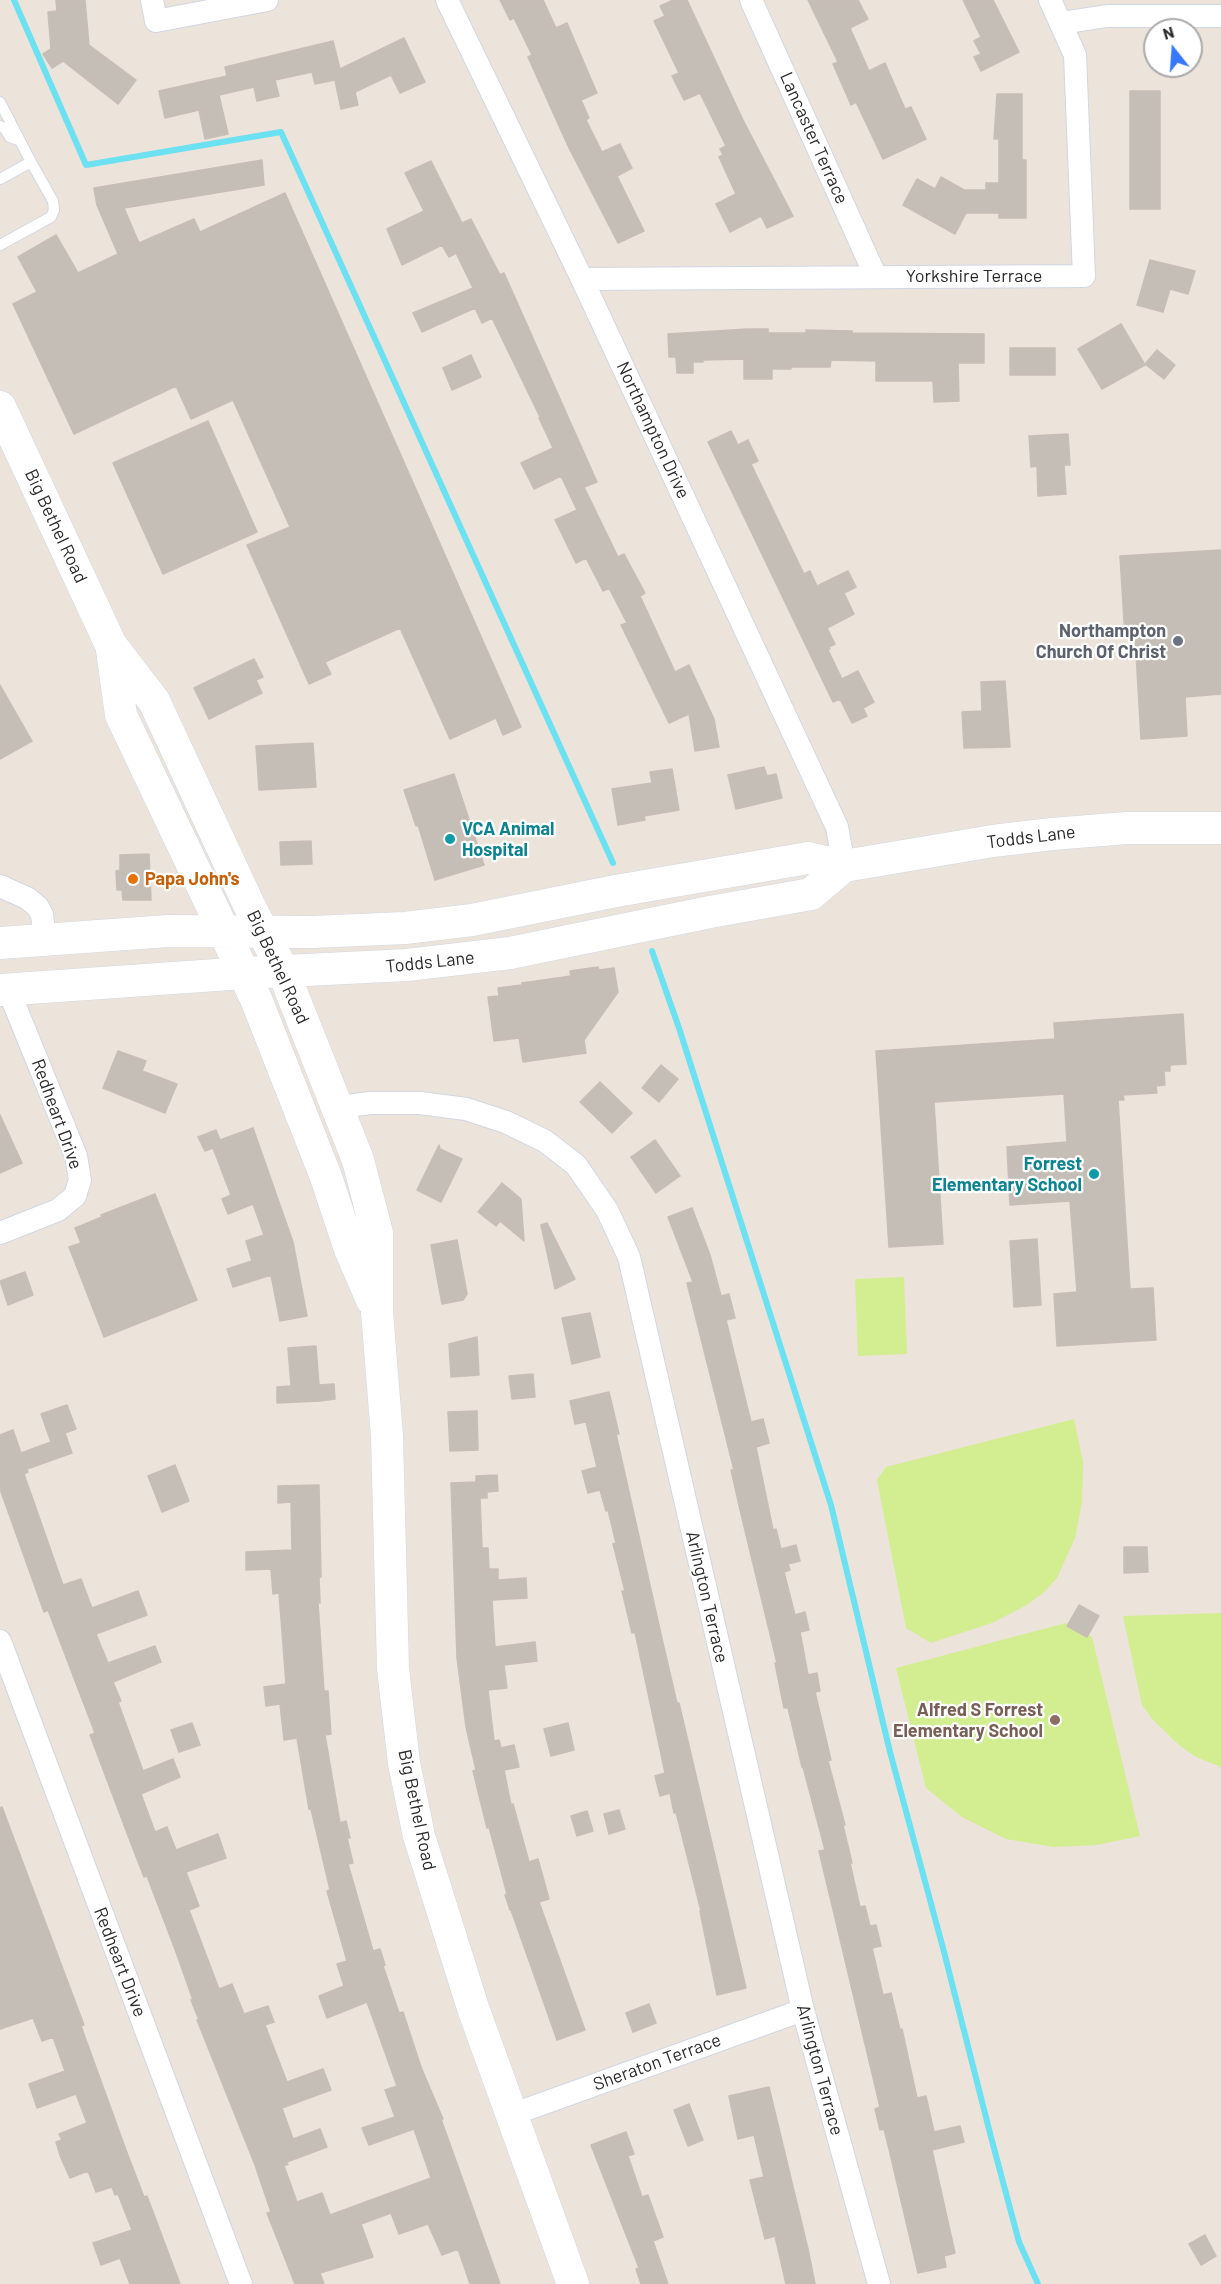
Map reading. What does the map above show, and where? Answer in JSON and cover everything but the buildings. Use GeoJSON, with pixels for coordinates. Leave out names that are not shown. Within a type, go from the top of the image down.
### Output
{"type":"FeatureCollection","features":[{"type":"Feature","properties":{"kind":"main road","name":"Big Bethel Road"},"geometry":{"type":"LineString","coordinates":[[0,407],[111,645],[153,701],[283,971],[358,1160],[377,1233],[377,1312],[386,1424],[393,1669],[404,1763],[419,1836],[473,2008],[573,2284]]}},
{"type":"Feature","properties":{"kind":"main road","name":"Big Bethel Road"},"geometry":{"type":"LineString","coordinates":[[111,645],[121,715],[245,973],[326,1177],[350,1249],[377,1312]]}},
{"type":"Feature","properties":{"kind":"main road","name":"Todds Lane"},"geometry":{"type":"LineString","coordinates":[[0,943],[168,931],[313,932],[425,926],[505,914],[616,891],[808,858],[844,866],[993,841],[1052,834],[1126,828],[1221,828]]}},
{"type":"Feature","properties":{"kind":"main road","name":"Todds Lane"},"geometry":{"type":"LineString","coordinates":[[4,989],[407,965],[482,957],[811,894],[844,866]]}},
{"type":"Feature","properties":{"kind":"street"},"geometry":{"type":"LineString","coordinates":[[152,0],[156,21],[267,0]]}},
{"type":"Feature","properties":{"kind":"street","name":"Northampton Drive"},"geometry":{"type":"LineString","coordinates":[[447,0],[582,279],[837,827],[844,866]]}},
{"type":"Feature","properties":{"kind":"street","name":"Lancaster Terrace"},"geometry":{"type":"LineString","coordinates":[[751,0],[876,277]]}},
{"type":"Feature","properties":{"kind":"street","name":"Yorkshire Terrace"},"geometry":{"type":"LineString","coordinates":[[582,279],[1084,276],[1075,55],[1050,0]]}},
{"type":"Feature","properties":{"kind":"street"},"geometry":{"type":"LineString","coordinates":[[1062,23],[1107,16],[1221,16]]}},
{"type":"Feature","properties":{"kind":"street"},"geometry":{"type":"LineString","coordinates":[[0,886],[27,898],[38,907],[42,915],[45,938]]}},
{"type":"Feature","properties":{"kind":"street","name":"Redheart Drive"},"geometry":{"type":"LineString","coordinates":[[0,1233],[58,1209],[75,1196],[80,1180],[76,1156],[4,989]]}},
{"type":"Feature","properties":{"kind":"street","name":"Arlington Terrace"},"geometry":{"type":"LineString","coordinates":[[338,1107],[371,1103],[420,1103],[466,1109],[506,1122],[544,1142],[576,1165],[607,1210],[629,1257],[803,2010],[879,2284]]}},
{"type":"Feature","properties":{"kind":"street","name":"Redheart Drive"},"geometry":{"type":"LineString","coordinates":[[0,1641],[241,2284]]}},
{"type":"Feature","properties":{"kind":"street","name":"Sheraton Terrace"},"geometry":{"type":"LineString","coordinates":[[511,2115],[803,2010]]}},
{"type":"Feature","properties":{"kind":"lane"},"geometry":{"type":"LineString","coordinates":[[0,102],[17,133],[18,140],[53,201],[54,210],[51,217],[0,245]]}},
{"type":"Feature","properties":{"kind":"lane"},"geometry":{"type":"LineString","coordinates":[[0,126],[6,129],[10,137],[18,140]]}},
{"type":"Feature","properties":{"kind":"lane"},"geometry":{"type":"LineString","coordinates":[[0,179],[31,162]]}},
{"type":"Feature","properties":{"kind":"green space"},"geometry":{"type":"Polygon","coordinates":[[[904,1277],[907,1354],[858,1356],[855,1279],[904,1277]]]}},
{"type":"Feature","properties":{"kind":"green space"},"geometry":{"type":"Polygon","coordinates":[[[1074,1419],[1083,1462],[1082,1502],[1075,1538],[1057,1578],[1043,1593],[1025,1606],[992,1623],[931,1643],[906,1628],[877,1480],[886,1467],[1074,1419]]]}},
{"type":"Feature","properties":{"kind":"green space"},"geometry":{"type":"Polygon","coordinates":[[[1221,1613],[1221,1767],[1196,1757],[1179,1745],[1153,1720],[1142,1705],[1123,1616],[1221,1613]]]}},
{"type":"Feature","properties":{"kind":"green space"},"geometry":{"type":"Polygon","coordinates":[[[1066,1623],[1092,1637],[1140,1836],[1097,1845],[1054,1847],[1006,1839],[962,1817],[926,1788],[896,1668],[1066,1623]]]}},
{"type":"Feature","properties":{"kind":"waterway"},"geometry":{"type":"LineString","coordinates":[[14,0],[86,165],[281,132],[613,863]]}},
{"type":"Feature","properties":{"kind":"waterway"},"geometry":{"type":"LineString","coordinates":[[652,951],[679,1028],[831,1505],[890,1752],[991,2137],[1019,2242],[1038,2284]]}},
{"type":"Feature","properties":{"kind":"place","name":"Northampton Church Of Christ"},"geometry":{"type":"Point","coordinates":[1178,641]}},
{"type":"Feature","properties":{"kind":"place","name":"VCA Animal Hospital"},"geometry":{"type":"Point","coordinates":[450,839]}},
{"type":"Feature","properties":{"kind":"place","name":"Papa John's"},"geometry":{"type":"Point","coordinates":[133,879]}},
{"type":"Feature","properties":{"kind":"place","name":"Forrest Elementary School"},"geometry":{"type":"Point","coordinates":[1094,1174]}},
{"type":"Feature","properties":{"kind":"place","name":"Alfred S Forrest Elementary School"},"geometry":{"type":"Point","coordinates":[1055,1720]}}]}
